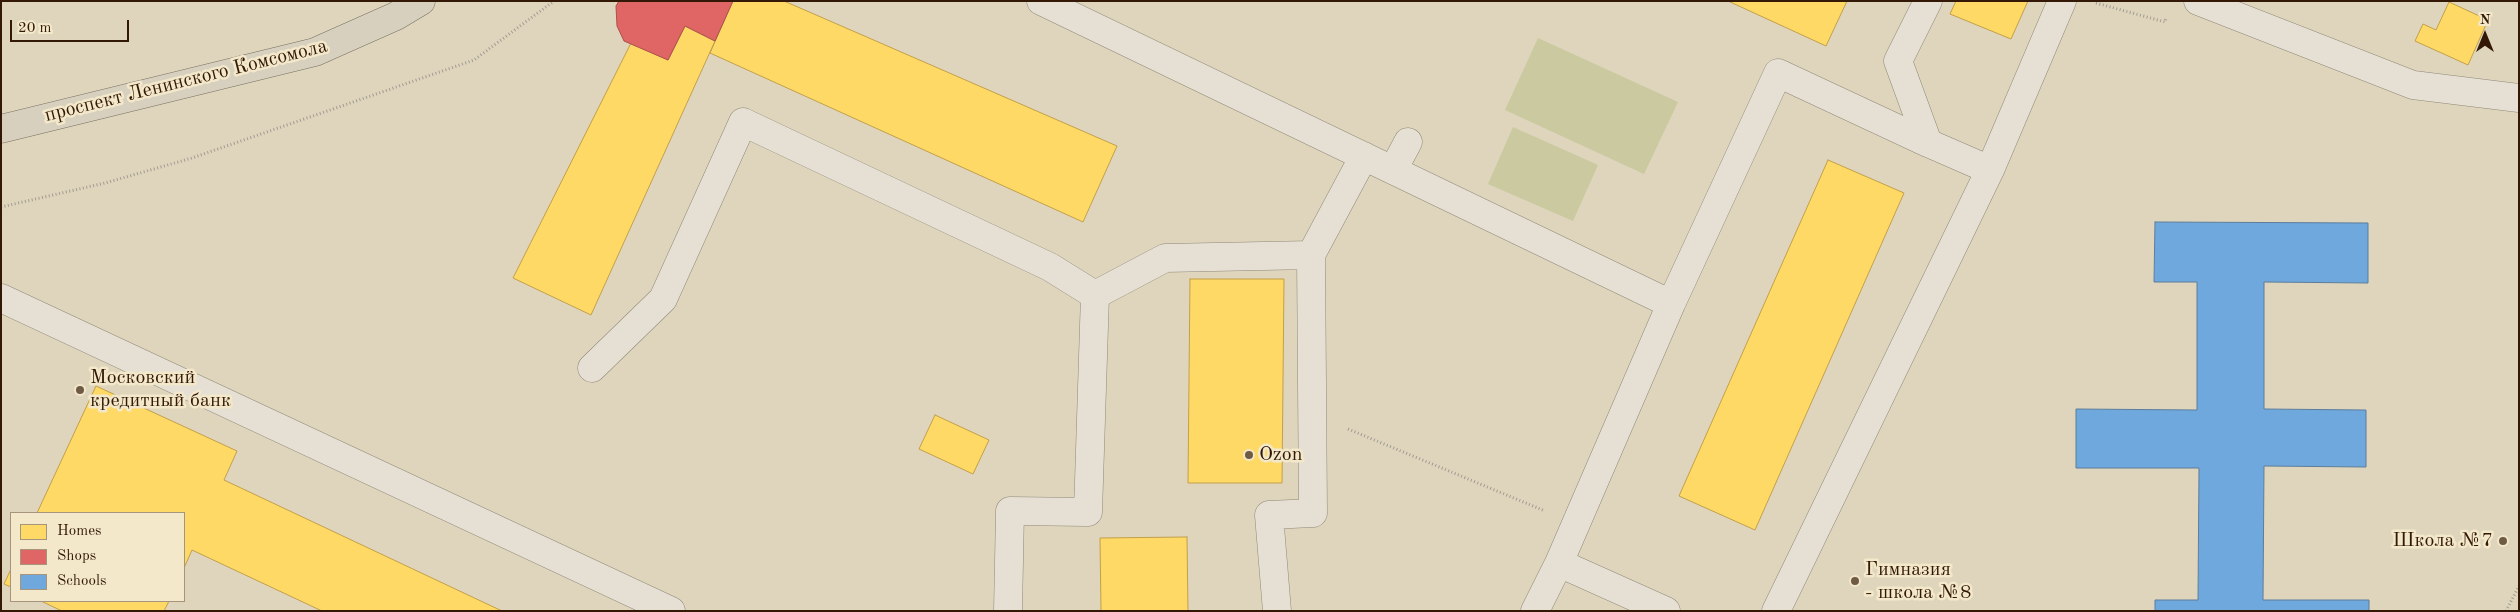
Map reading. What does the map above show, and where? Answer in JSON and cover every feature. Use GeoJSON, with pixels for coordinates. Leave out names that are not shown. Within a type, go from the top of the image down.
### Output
{"type":"FeatureCollection","features":[{"type":"Feature","properties":{"kind":"main road","name":"проспект Ленинского Комсомола"},"geometry":{"type":"LineString","coordinates":[[1,129],[314,52],[392,9],[422,1]]}},
{"type":"Feature","properties":{"kind":"street"},"geometry":{"type":"LineString","coordinates":[[1042,1],[1671,304]]}},
{"type":"Feature","properties":{"kind":"street"},"geometry":{"type":"LineString","coordinates":[[1928,1],[1898,61],[1928,142]]}},
{"type":"Feature","properties":{"kind":"street"},"geometry":{"type":"LineString","coordinates":[[1776,611],[1990,170],[2062,1]]}},
{"type":"Feature","properties":{"kind":"street"},"geometry":{"type":"LineString","coordinates":[[2198,1],[2413,85],[2519,98]]}},
{"type":"Feature","properties":{"kind":"street"},"geometry":{"type":"LineString","coordinates":[[1535,611],[1559,563],[1671,304],[1778,72],[1990,170]]}},
{"type":"Feature","properties":{"kind":"street"},"geometry":{"type":"LineString","coordinates":[[592,368],[663,299],[743,122],[1050,267],[1095,294]]}},
{"type":"Feature","properties":{"kind":"street"},"geometry":{"type":"LineString","coordinates":[[1393,170],[1408,142]]}},
{"type":"Feature","properties":{"kind":"street"},"geometry":{"type":"LineString","coordinates":[[1277,611],[1269,514],[1313,513],[1311,255],[1364,156]]}},
{"type":"Feature","properties":{"kind":"street"},"geometry":{"type":"LineString","coordinates":[[1095,294],[1165,258],[1311,255]]}},
{"type":"Feature","properties":{"kind":"street"},"geometry":{"type":"LineString","coordinates":[[1008,611],[1010,511],[1088,512],[1095,294]]}},
{"type":"Feature","properties":{"kind":"street"},"geometry":{"type":"LineString","coordinates":[[1,298],[671,611]]}},
{"type":"Feature","properties":{"kind":"street"},"geometry":{"type":"LineString","coordinates":[[1559,563],[1666,611]]}},
{"type":"Feature","properties":{"kind":"path"},"geometry":{"type":"LineString","coordinates":[[1,207],[106,183],[192,158],[474,60],[554,1]]}},
{"type":"Feature","properties":{"kind":"path"},"geometry":{"type":"LineString","coordinates":[[2088,1],[2165,22]]}},
{"type":"Feature","properties":{"kind":"path"},"geometry":{"type":"LineString","coordinates":[[1312,415],[1576,524]]}},
{"type":"Feature","properties":{"kind":"path"},"geometry":{"type":"LineString","coordinates":[[2506,611],[2519,586]]}},
{"type":"Feature","properties":{"kind":"green space"},"geometry":{"type":"Polygon","coordinates":[[[1538,38],[1678,102],[1644,174],[1505,110],[1538,38]]]}},
{"type":"Feature","properties":{"kind":"green space"},"geometry":{"type":"Polygon","coordinates":[[[1513,127],[1598,165],[1573,221],[1488,184],[1513,127]]]}},
{"type":"Feature","properties":{"kind":"building: Homes"},"geometry":{"type":"Polygon","coordinates":[[[733,1],[784,1],[1117,146],[1083,222],[710,53],[733,1]]]}},
{"type":"Feature","properties":{"kind":"building: Homes"},"geometry":{"type":"Polygon","coordinates":[[[1728,1],[1847,1],[1826,46],[1728,1]]]}},
{"type":"Feature","properties":{"kind":"building: Homes"},"geometry":{"type":"Polygon","coordinates":[[[1956,1],[2028,1],[2011,39],[1950,14],[1956,1]]]}},
{"type":"Feature","properties":{"kind":"building: Homes"},"geometry":{"type":"Polygon","coordinates":[[[2449,2],[2488,20],[2468,65],[2415,41],[2423,24],[2436,30],[2449,2]]]}},
{"type":"Feature","properties":{"kind":"building: Homes"},"geometry":{"type":"Polygon","coordinates":[[[685,26],[715,41],[591,315],[513,278],[631,43],[668,60],[685,26]]]}},
{"type":"Feature","properties":{"kind":"building: Homes"},"geometry":{"type":"Polygon","coordinates":[[[1828,160],[1904,193],[1755,530],[1679,496],[1828,160]]]}},
{"type":"Feature","properties":{"kind":"building: Homes"},"geometry":{"type":"Polygon","coordinates":[[[1190,279],[1284,279],[1282,483],[1188,483],[1190,279]]]}},
{"type":"Feature","properties":{"kind":"building: Homes"},"geometry":{"type":"Polygon","coordinates":[[[96,386],[237,451],[224,480],[502,611],[322,611],[192,550],[185,566],[185,512],[37,512],[96,386]]]}},
{"type":"Feature","properties":{"kind":"building: Homes"},"geometry":{"type":"Polygon","coordinates":[[[935,415],[989,440],[973,474],[919,449],[935,415]]]}},
{"type":"Feature","properties":{"kind":"building: Homes"},"geometry":{"type":"Polygon","coordinates":[[[1187,537],[1188,611],[1101,611],[1100,538],[1187,537]]]}},
{"type":"Feature","properties":{"kind":"building: Homes"},"geometry":{"type":"Polygon","coordinates":[[[10,571],[10,587],[4,584],[10,571]]]}},
{"type":"Feature","properties":{"kind":"building: Homes"},"geometry":{"type":"Polygon","coordinates":[[[43,602],[168,602],[164,611],[62,611],[43,602]]]}},
{"type":"Feature","properties":{"kind":"building: Shops"},"geometry":{"type":"Polygon","coordinates":[[[619,1],[733,1],[715,41],[685,26],[668,60],[624,41],[617,26],[616,6],[619,1]]]}},
{"type":"Feature","properties":{"kind":"building: Schools"},"geometry":{"type":"Polygon","coordinates":[[[2155,222],[2368,223],[2368,283],[2264,282],[2264,409],[2366,410],[2366,467],[2264,466],[2263,600],[2369,600],[2369,611],[2155,611],[2155,600],[2198,600],[2199,468],[2076,468],[2076,409],[2197,410],[2197,282],[2154,282],[2155,222]]]}},
{"type":"Feature","properties":{"kind":"place","name":"Московский кредитный банк"},"geometry":{"type":"Point","coordinates":[80,390]}},
{"type":"Feature","properties":{"kind":"place","name":"Ozon"},"geometry":{"type":"Point","coordinates":[1249,455]}},
{"type":"Feature","properties":{"kind":"place","name":"Школа №7"},"geometry":{"type":"Point","coordinates":[2503,541]}},
{"type":"Feature","properties":{"kind":"place","name":"Гимназия - школа №8"},"geometry":{"type":"Point","coordinates":[1855,581]}}]}
